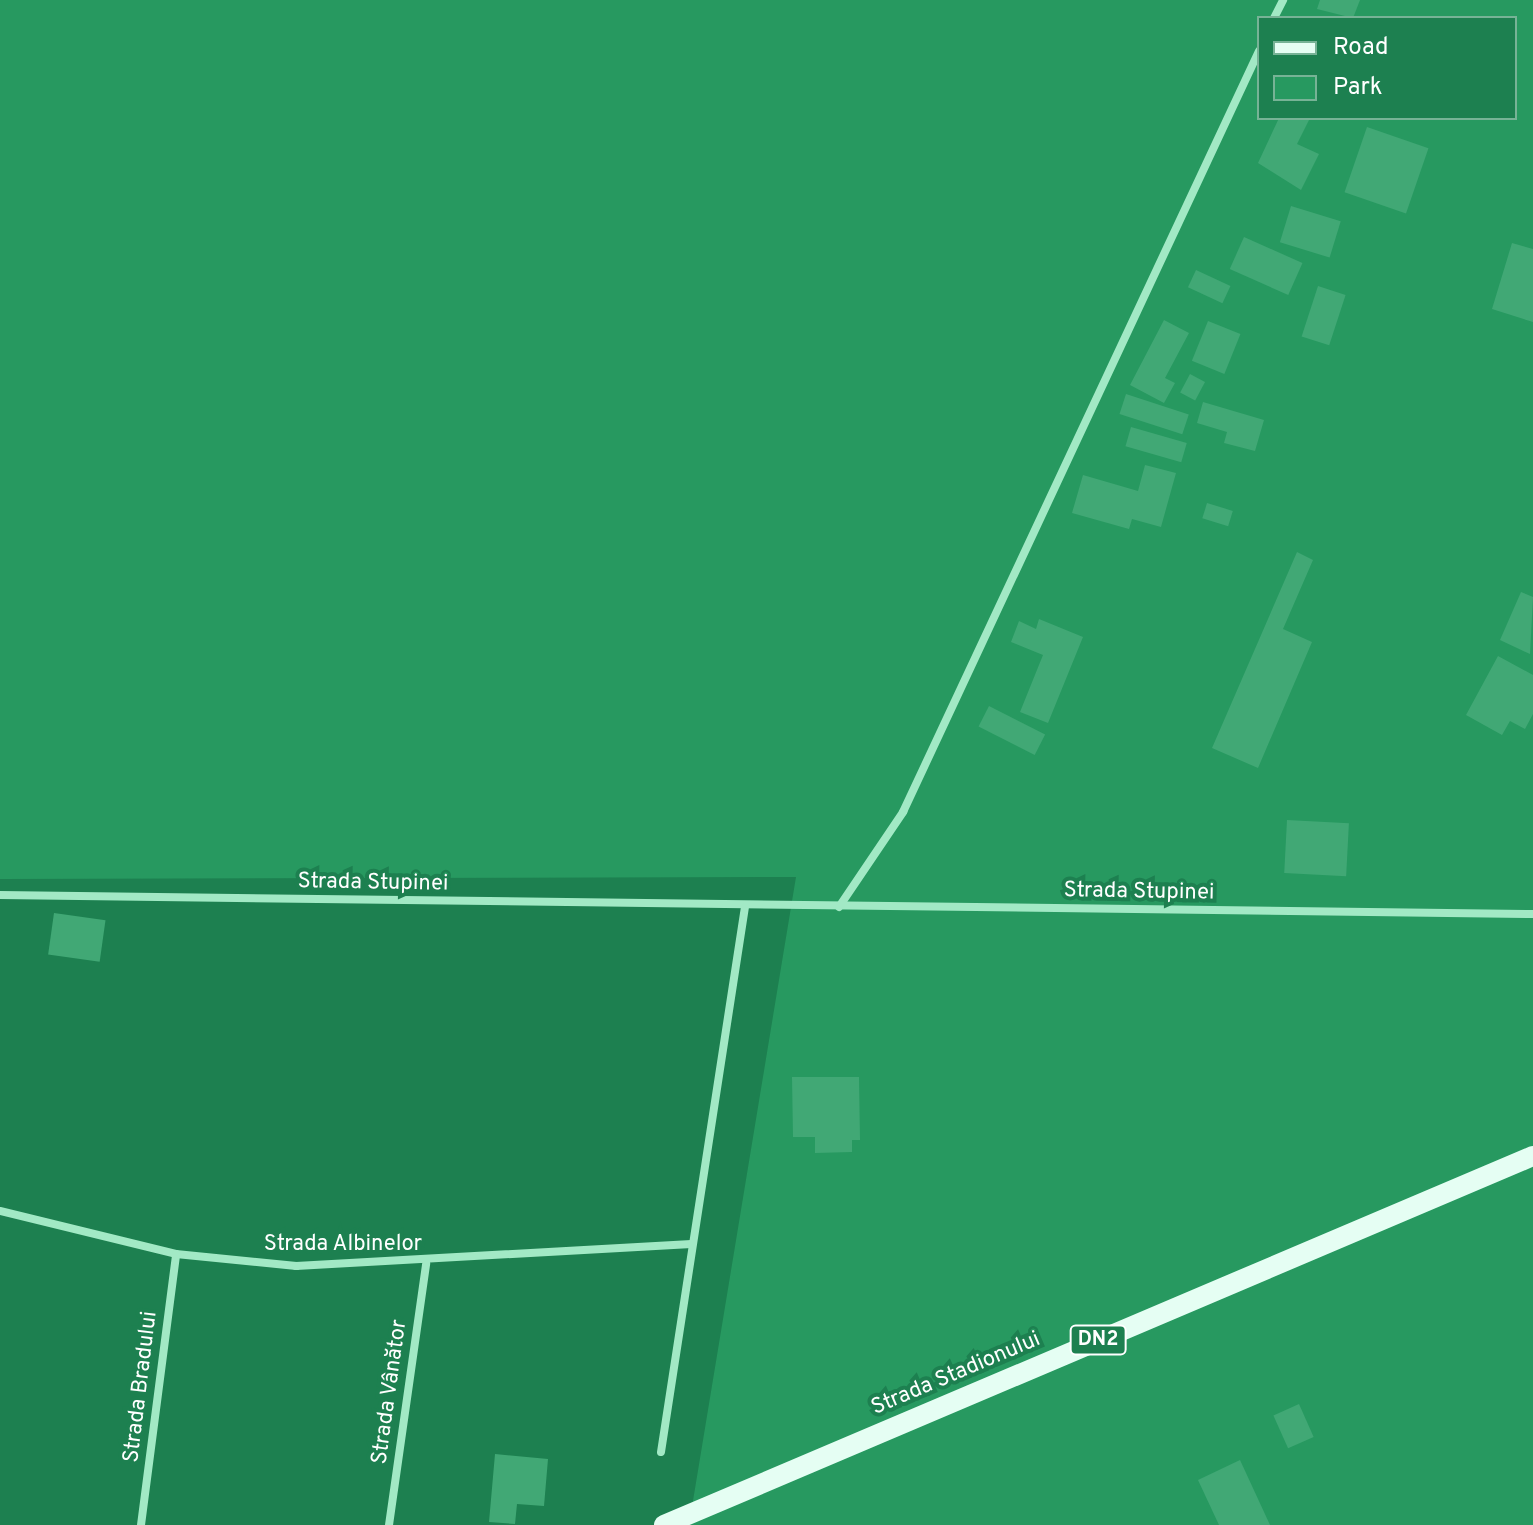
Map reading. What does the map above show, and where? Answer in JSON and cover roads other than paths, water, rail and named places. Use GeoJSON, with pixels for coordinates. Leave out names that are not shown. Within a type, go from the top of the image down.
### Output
{"type":"FeatureCollection","features":[{"type":"Feature","properties":{"kind":"main road","name":"Strada Stadionului"},"geometry":{"type":"LineString","coordinates":[[664,1525],[1533,1156]]}},
{"type":"Feature","properties":{"kind":"street"},"geometry":{"type":"LineString","coordinates":[[839,907],[903,812],[1257,55]]}},
{"type":"Feature","properties":{"kind":"street","name":"Strada Stupinei"},"geometry":{"type":"LineString","coordinates":[[0,895],[745,907],[1533,914]]}},
{"type":"Feature","properties":{"kind":"street"},"geometry":{"type":"LineString","coordinates":[[661,1452],[745,907]]}},
{"type":"Feature","properties":{"kind":"street","name":"Strada Albinelor"},"geometry":{"type":"LineString","coordinates":[[0,1211],[176,1254],[296,1266],[426,1264],[691,1244]]}},
{"type":"Feature","properties":{"kind":"street","name":"Strada Bradului"},"geometry":{"type":"LineString","coordinates":[[141,1525],[176,1254]]}},
{"type":"Feature","properties":{"kind":"street","name":"Strada Vânător"},"geometry":{"type":"LineString","coordinates":[[389,1525],[426,1264]]}}]}
